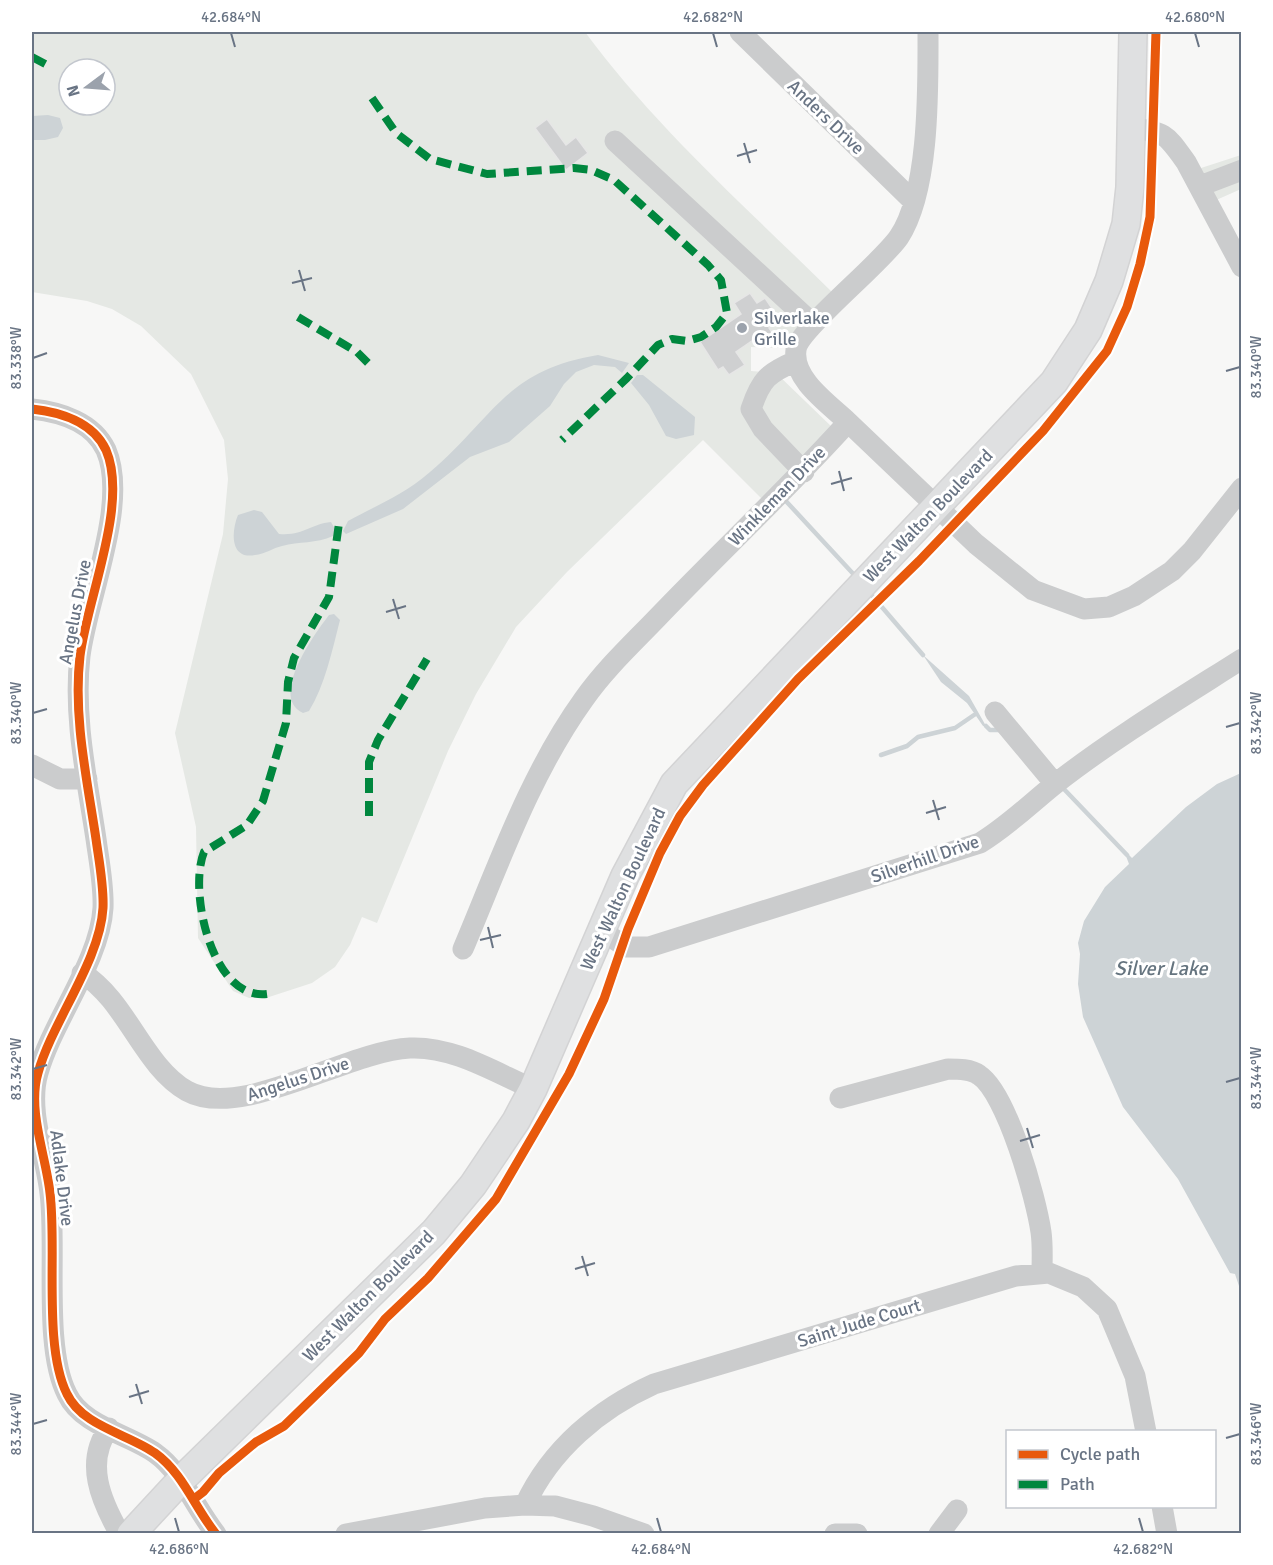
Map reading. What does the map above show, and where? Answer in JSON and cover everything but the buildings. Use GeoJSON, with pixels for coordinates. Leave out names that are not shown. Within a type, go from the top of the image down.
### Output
{"type":"FeatureCollection","features":[{"type":"Feature","properties":{"kind":"main road","name":"West Walton Boulevard"},"geometry":{"type":"LineString","coordinates":[[131,1533],[180,1480],[434,1232],[473,1185],[516,1121],[534,1089],[625,876],[674,784],[1054,382],[1088,330],[1109,281],[1126,224],[1133,32]]}},
{"type":"Feature","properties":{"kind":"street","name":"Anders Drive"},"geometry":{"type":"LineString","coordinates":[[740,32],[913,201]]}},
{"type":"Feature","properties":{"kind":"street"},"geometry":{"type":"LineString","coordinates":[[928,32],[926,130],[913,201],[905,225],[886,255],[799,339],[796,361],[804,378],[976,544],[1033,590],[1084,609],[1110,607],[1134,596],[1172,571],[1192,551],[1242,488]]}},
{"type":"Feature","properties":{"kind":"street"},"geometry":{"type":"LineString","coordinates":[[1131,128],[1160,131],[1168,138],[1200,186],[1242,267]]}},
{"type":"Feature","properties":{"kind":"street"},"geometry":{"type":"LineString","coordinates":[[615,141],[813,324]]}},
{"type":"Feature","properties":{"kind":"street"},"geometry":{"type":"LineString","coordinates":[[1200,186],[1242,170]]}},
{"type":"Feature","properties":{"kind":"street"},"geometry":{"type":"LineString","coordinates":[[796,361],[772,371],[758,389],[751,409],[763,429],[804,472]]}},
{"type":"Feature","properties":{"kind":"street","name":"Angelus Drive"},"geometry":{"type":"LineString","coordinates":[[32,410],[50,411],[74,419],[89,429],[105,449],[113,479],[106,543],[80,657],[78,695],[103,910],[82,973],[102,986],[168,1075],[187,1091],[211,1099],[237,1099],[359,1059],[407,1048],[445,1051],[534,1089]]}},
{"type":"Feature","properties":{"kind":"street","name":"Winkleman Drive"},"geometry":{"type":"LineString","coordinates":[[463,948],[531,789],[580,704],[616,661],[676,598],[804,472],[848,422]]}},
{"type":"Feature","properties":{"kind":"street","name":"Silverhill Drive"},"geometry":{"type":"LineString","coordinates":[[602,931],[626,947],[649,947],[980,843],[1003,829],[1055,784],[1242,659]]}},
{"type":"Feature","properties":{"kind":"street"},"geometry":{"type":"LineString","coordinates":[[995,712],[1055,784]]}},
{"type":"Feature","properties":{"kind":"street"},"geometry":{"type":"LineString","coordinates":[[32,765],[60,779],[87,779]]}},
{"type":"Feature","properties":{"kind":"street","name":"Adlake Drive"},"geometry":{"type":"LineString","coordinates":[[82,973],[36,1076],[36,1102],[50,1193],[55,1341],[60,1377],[67,1396],[79,1412],[158,1455],[180,1480],[216,1533]]}},
{"type":"Feature","properties":{"kind":"street"},"geometry":{"type":"LineString","coordinates":[[840,1098],[948,1069],[962,1069],[979,1074],[989,1085],[1003,1110],[1022,1157],[1040,1230],[1042,1274]]}},
{"type":"Feature","properties":{"kind":"street","name":"Saint Jude Court"},"geometry":{"type":"LineString","coordinates":[[525,1505],[536,1480],[555,1455],[623,1398],[654,1384],[1016,1276],[1049,1273],[1083,1287],[1107,1309],[1135,1376],[1146,1430]]}},
{"type":"Feature","properties":{"kind":"street"},"geometry":{"type":"LineString","coordinates":[[109,1428],[100,1440],[96,1478],[108,1513],[120,1533]]}},
{"type":"Feature","properties":{"kind":"street"},"geometry":{"type":"LineString","coordinates":[[346,1533],[485,1508],[525,1505],[564,1509],[644,1533]]}},
{"type":"Feature","properties":{"kind":"street"},"geometry":{"type":"LineString","coordinates":[[1162,1508],[1167,1533]]}},
{"type":"Feature","properties":{"kind":"street"},"geometry":{"type":"LineString","coordinates":[[939,1533],[957,1510]]}},
{"type":"Feature","properties":{"kind":"street"},"geometry":{"type":"LineString","coordinates":[[835,1533],[857,1533]]}},
{"type":"Feature","properties":{"kind":"shaded area"},"geometry":{"type":"Polygon","coordinates":[[[32,32],[585,32],[672,135],[833,293],[778,348],[751,347],[751,371],[776,373],[833,428],[762,499],[703,440],[567,572],[516,627],[476,694],[448,751],[377,923],[362,917],[350,945],[335,967],[312,983],[266,998],[249,998],[233,991],[198,938],[196,827],[175,733],[223,534],[228,479],[224,440],[191,374],[141,326],[112,309],[87,301],[32,292],[32,32]]]}},
{"type":"Feature","properties":{"kind":"shaded area"},"geometry":{"type":"Polygon","coordinates":[[[1241,155],[1241,189],[1214,201],[1198,169],[1241,155]]]}},
{"type":"Feature","properties":{"kind":"water"},"geometry":{"type":"Polygon","coordinates":[[[48,115],[60,118],[63,128],[58,137],[32,140],[32,116],[48,115]]]}},
{"type":"Feature","properties":{"kind":"water"},"geometry":{"type":"Polygon","coordinates":[[[598,355],[629,363],[622,373],[615,367],[594,365],[576,372],[564,384],[550,406],[509,442],[470,457],[403,509],[346,534],[343,531],[348,521],[400,494],[430,472],[521,384],[567,362],[598,355]]]}},
{"type":"Feature","properties":{"kind":"water"},"geometry":{"type":"Polygon","coordinates":[[[637,375],[643,375],[695,417],[694,435],[676,439],[666,436],[649,405],[631,383],[637,375]]]}},
{"type":"Feature","properties":{"kind":"water"},"geometry":{"type":"Polygon","coordinates":[[[254,510],[262,512],[279,534],[301,532],[331,522],[335,529],[333,536],[327,539],[288,544],[259,554],[247,555],[241,553],[234,543],[234,529],[238,515],[254,510]]]}},
{"type":"Feature","properties":{"kind":"water"},"geometry":{"type":"Polygon","coordinates":[[[334,614],[340,620],[328,667],[315,701],[309,711],[303,713],[294,705],[290,693],[292,679],[315,635],[329,615],[334,614]]]}},
{"type":"Feature","properties":{"kind":"water"},"geometry":{"type":"Polygon","coordinates":[[[923,655],[969,696],[986,726],[983,726],[967,703],[941,682],[923,655]]]}},
{"type":"Feature","properties":{"kind":"water","name":"Silver Lake"},"geometry":{"type":"Polygon","coordinates":[[[1241,773],[1241,1292],[1235,1274],[1230,1273],[1178,1179],[1123,1107],[1083,1017],[1078,984],[1080,954],[1078,943],[1084,921],[1105,887],[1129,864],[1126,856],[1128,854],[1132,858],[1186,807],[1217,784],[1241,773]]]}},
{"type":"Feature","properties":{"kind":"waterway"},"geometry":{"type":"LineString","coordinates":[[784,499],[858,579]]}},
{"type":"Feature","properties":{"kind":"waterway"},"geometry":{"type":"LineString","coordinates":[[869,592],[923,655]]}},
{"type":"Feature","properties":{"kind":"waterway"},"geometry":{"type":"LineString","coordinates":[[881,755],[907,746],[918,737],[955,728],[974,715]]}},
{"type":"Feature","properties":{"kind":"waterway"},"geometry":{"type":"LineString","coordinates":[[986,726],[990,730],[1002,730]]}},
{"type":"Feature","properties":{"kind":"waterway"},"geometry":{"type":"LineString","coordinates":[[1062,787],[1127,855]]}},
{"type":"Feature","properties":{"kind":"marked path"},"geometry":{"type":"LineString","coordinates":[[32,57],[49,66]]}},
{"type":"Feature","properties":{"kind":"marked path"},"geometry":{"type":"LineString","coordinates":[[372,98],[396,133],[430,159],[487,174],[574,168],[591,170],[614,180],[708,265],[721,280],[727,313],[716,327],[701,337],[687,341],[672,339],[658,345],[562,440]]}},
{"type":"Feature","properties":{"kind":"marked path"},"geometry":{"type":"LineString","coordinates":[[298,317],[357,352],[373,368]]}},
{"type":"Feature","properties":{"kind":"marked path"},"geometry":{"type":"LineString","coordinates":[[267,994],[248,992],[232,980],[219,962],[202,916],[199,892],[200,870],[204,852],[247,825],[263,801],[286,723],[288,682],[294,658],[329,597],[339,523]]}},
{"type":"Feature","properties":{"kind":"marked path"},"geometry":{"type":"LineString","coordinates":[[369,816],[369,762],[378,740],[427,659]]}},
{"type":"Feature","properties":{"kind":"cycle path"},"geometry":{"type":"LineString","coordinates":[[194,1499],[219,1473],[256,1442],[284,1426],[359,1353],[385,1319],[428,1278],[496,1199],[569,1074],[604,999],[628,929],[660,853],[680,816],[703,785],[798,679],[919,561],[1043,431],[1107,351],[1127,307],[1140,264],[1150,217],[1156,32]]}},
{"type":"Feature","properties":{"kind":"cycle path"},"geometry":{"type":"LineString","coordinates":[[32,409],[75,420],[93,432],[106,450],[112,472],[113,497],[104,552],[84,633],[78,679],[82,748],[101,874],[103,908],[94,949],[45,1053],[35,1087],[38,1133],[48,1179],[52,1216],[55,1350],[60,1374],[67,1394],[74,1405],[94,1422],[144,1446],[165,1461],[216,1534]]}},
{"type":"Feature","properties":{"kind":"place","name":"Silverlake Grille"},"geometry":{"type":"Point","coordinates":[742,328]}}]}
